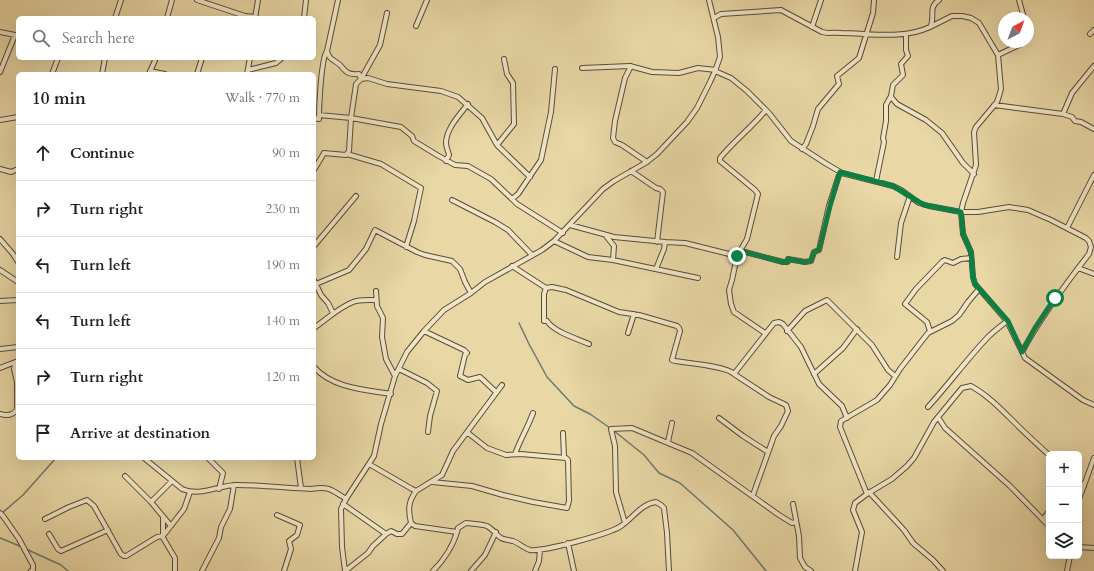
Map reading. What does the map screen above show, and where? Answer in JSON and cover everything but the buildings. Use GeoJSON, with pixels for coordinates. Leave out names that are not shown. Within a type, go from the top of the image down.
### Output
{"type":"FeatureCollection","features":[{"type":"Feature","properties":{"kind":"street"},"geometry":{"type":"LineString","coordinates":[[115,16],[121,0]]}},
{"type":"Feature","properties":{"kind":"street"},"geometry":{"type":"LineString","coordinates":[[167,16],[172,0]]}},
{"type":"Feature","properties":{"kind":"street"},"geometry":{"type":"LineString","coordinates":[[197,0],[245,16]]}},
{"type":"Feature","properties":{"kind":"street"},"geometry":{"type":"LineString","coordinates":[[256,16],[258,0]]}},
{"type":"Feature","properties":{"kind":"street"},"geometry":{"type":"LineString","coordinates":[[304,16],[306,0]]}},
{"type":"Feature","properties":{"kind":"street"},"geometry":{"type":"LineString","coordinates":[[316,118],[319,119],[324,54],[327,51],[338,0]]}},
{"type":"Feature","properties":{"kind":"street"},"geometry":{"type":"LineString","coordinates":[[416,26],[427,0]]}},
{"type":"Feature","properties":{"kind":"street"},"geometry":{"type":"LineString","coordinates":[[346,571],[341,512],[343,504],[374,456],[381,424],[395,376],[407,352],[444,310],[485,282],[554,241],[603,189],[647,162],[657,154],[687,122],[697,108],[720,58],[718,37],[709,0]]}},
{"type":"Feature","properties":{"kind":"street"},"geometry":{"type":"LineString","coordinates":[[812,26],[821,0]]}},
{"type":"Feature","properties":{"kind":"street"},"geometry":{"type":"LineString","coordinates":[[802,149],[806,144],[818,109],[839,84],[837,78],[839,74],[859,58],[874,13],[874,0]]}},
{"type":"Feature","properties":{"kind":"street"},"geometry":{"type":"LineString","coordinates":[[930,27],[932,23],[932,9],[935,3],[939,0]]}},
{"type":"Feature","properties":{"kind":"street"},"geometry":{"type":"LineString","coordinates":[[1019,0],[1022,12]]}},
{"type":"Feature","properties":{"kind":"street"},"geometry":{"type":"LineString","coordinates":[[714,18],[721,14],[781,10],[828,33],[841,32],[868,34],[906,34],[930,27],[952,16],[971,18],[979,23],[998,55],[1001,89],[997,102],[974,132],[977,161],[961,212],[963,234],[971,252],[975,284],[1008,321],[1022,352],[1029,362],[1083,400],[1094,405]]}},
{"type":"Feature","properties":{"kind":"street"},"geometry":{"type":"LineString","coordinates":[[347,154],[350,148],[351,118],[356,84],[361,79],[380,45],[387,13]]}},
{"type":"Feature","properties":{"kind":"street"},"geometry":{"type":"LineString","coordinates":[[1090,34],[1094,30]]}},
{"type":"Feature","properties":{"kind":"street"},"geometry":{"type":"LineString","coordinates":[[0,32],[15,35],[0,72]]}},
{"type":"Feature","properties":{"kind":"street"},"geometry":{"type":"LineString","coordinates":[[876,180],[884,142],[883,138],[886,121],[886,106],[891,97],[893,85],[903,75],[901,64],[908,56],[906,50],[906,34]]}},
{"type":"Feature","properties":{"kind":"street"},"geometry":{"type":"LineString","coordinates":[[998,55],[1013,48]]}},
{"type":"Feature","properties":{"kind":"street"},"geometry":{"type":"LineString","coordinates":[[327,51],[330,59],[342,69],[349,73],[359,74],[361,79]]}},
{"type":"Feature","properties":{"kind":"street"},"geometry":{"type":"LineString","coordinates":[[497,145],[514,124],[513,83],[507,74],[504,59]]}},
{"type":"Feature","properties":{"kind":"street"},"geometry":{"type":"LineString","coordinates":[[53,72],[57,60]]}},
{"type":"Feature","properties":{"kind":"street"},"geometry":{"type":"LineString","coordinates":[[102,72],[105,60]]}},
{"type":"Feature","properties":{"kind":"street"},"geometry":{"type":"LineString","coordinates":[[150,72],[155,60]]}},
{"type":"Feature","properties":{"kind":"street"},"geometry":{"type":"LineString","coordinates":[[198,72],[201,60]]}},
{"type":"Feature","properties":{"kind":"street"},"geometry":{"type":"LineString","coordinates":[[250,60],[247,72],[276,63],[280,60]]}},
{"type":"Feature","properties":{"kind":"street"},"geometry":{"type":"LineString","coordinates":[[631,66],[625,78],[614,121],[613,138],[615,142],[647,162]]}},
{"type":"Feature","properties":{"kind":"street"},"geometry":{"type":"LineString","coordinates":[[582,68],[631,66],[652,72],[679,73],[698,68],[715,71],[739,83],[766,110],[786,136],[802,149],[840,172],[876,180],[893,186],[924,205],[961,212],[978,212],[998,208],[1014,207],[1028,210],[1086,238],[1091,247],[1089,254],[1055,298],[1035,328],[1022,352]]}},
{"type":"Feature","properties":{"kind":"street"},"geometry":{"type":"LineString","coordinates":[[1064,114],[1072,93],[1094,66]]}},
{"type":"Feature","properties":{"kind":"street"},"geometry":{"type":"LineString","coordinates":[[512,200],[541,160],[551,112],[555,69]]}},
{"type":"Feature","properties":{"kind":"street"},"geometry":{"type":"LineString","coordinates":[[361,79],[368,78],[387,84],[441,91],[458,97],[468,104],[482,118],[497,145],[530,177]]}},
{"type":"Feature","properties":{"kind":"street"},"geometry":{"type":"LineString","coordinates":[[891,97],[898,104],[926,120],[942,133],[963,163],[974,174]]}},
{"type":"Feature","properties":{"kind":"street"},"geometry":{"type":"LineString","coordinates":[[446,161],[449,155],[446,143],[449,131],[468,104]]}},
{"type":"Feature","properties":{"kind":"street"},"geometry":{"type":"LineString","coordinates":[[994,105],[1064,114],[1072,117],[1075,121],[1081,122],[1094,129]]}},
{"type":"Feature","properties":{"kind":"street"},"geometry":{"type":"LineString","coordinates":[[764,334],[734,312],[731,307],[729,290],[737,256],[747,240],[758,194],[720,161],[720,158],[766,110]]}},
{"type":"Feature","properties":{"kind":"street"},"geometry":{"type":"LineString","coordinates":[[319,115],[351,118],[401,127],[422,147],[446,161],[455,165],[468,166],[491,179],[517,204],[563,233]]}},
{"type":"Feature","properties":{"kind":"street"},"geometry":{"type":"LineString","coordinates":[[0,120],[16,117]]}},
{"type":"Feature","properties":{"kind":"street"},"geometry":{"type":"LineString","coordinates":[[316,167],[324,153],[347,154],[381,164],[421,188],[414,221],[406,247]]}},
{"type":"Feature","properties":{"kind":"street"},"geometry":{"type":"LineString","coordinates":[[0,169],[11,172],[16,170]]}},
{"type":"Feature","properties":{"kind":"street"},"geometry":{"type":"LineString","coordinates":[[631,171],[663,192],[656,242]]}},
{"type":"Feature","properties":{"kind":"street"},"geometry":{"type":"LineString","coordinates":[[741,251],[783,262],[788,262],[788,259],[804,262],[811,261],[814,252],[819,250],[840,172]]}},
{"type":"Feature","properties":{"kind":"street"},"geometry":{"type":"LineString","coordinates":[[1068,228],[1094,175]]}},
{"type":"Feature","properties":{"kind":"street"},"geometry":{"type":"LineString","coordinates":[[316,244],[356,196]]}},
{"type":"Feature","properties":{"kind":"street"},"geometry":{"type":"LineString","coordinates":[[897,257],[901,223],[910,196]]}},
{"type":"Feature","properties":{"kind":"street"},"geometry":{"type":"LineString","coordinates":[[452,200],[508,230],[532,255]]}},
{"type":"Feature","properties":{"kind":"street"},"geometry":{"type":"LineString","coordinates":[[570,225],[606,236],[656,242],[685,243],[737,256]]}},
{"type":"Feature","properties":{"kind":"street"},"geometry":{"type":"LineString","coordinates":[[316,282],[349,270],[366,249],[375,230],[406,247],[425,255],[452,262],[460,269],[471,293]]}},
{"type":"Feature","properties":{"kind":"street"},"geometry":{"type":"LineString","coordinates":[[606,236],[614,246],[613,260]]}},
{"type":"Feature","properties":{"kind":"street"},"geometry":{"type":"LineString","coordinates":[[0,239],[16,259]]}},
{"type":"Feature","properties":{"kind":"street"},"geometry":{"type":"LineString","coordinates":[[554,241],[588,257],[613,260],[698,278]]}},
{"type":"Feature","properties":{"kind":"street"},"geometry":{"type":"LineString","coordinates":[[656,269],[664,249],[665,242]]}},
{"type":"Feature","properties":{"kind":"street"},"geometry":{"type":"LineString","coordinates":[[930,331],[927,322],[905,304],[916,289],[943,261],[945,260],[954,263],[961,259],[971,258]]}},
{"type":"Feature","properties":{"kind":"street"},"geometry":{"type":"LineString","coordinates":[[512,266],[546,288],[552,287],[566,290],[616,311],[634,314],[679,328],[680,331],[672,360],[731,371],[769,397],[786,405],[788,411],[781,426],[774,436],[753,496]]}},
{"type":"Feature","properties":{"kind":"street"},"geometry":{"type":"LineString","coordinates":[[1078,268],[1094,274]]}},
{"type":"Feature","properties":{"kind":"street"},"geometry":{"type":"LineString","coordinates":[[0,270],[16,281]]}},
{"type":"Feature","properties":{"kind":"street"},"geometry":{"type":"LineString","coordinates":[[316,284],[333,313]]}},
{"type":"Feature","properties":{"kind":"street"},"geometry":{"type":"LineString","coordinates":[[546,288],[544,294],[544,321],[547,321],[550,326],[569,336],[589,344]]}},
{"type":"Feature","properties":{"kind":"street"},"geometry":{"type":"LineString","coordinates":[[943,571],[933,560],[913,543],[904,530],[868,493],[840,427],[841,421],[877,400],[930,331],[952,321],[959,315],[979,289]]}},
{"type":"Feature","properties":{"kind":"street"},"geometry":{"type":"LineString","coordinates":[[376,291],[376,300],[383,318],[382,337],[387,364],[395,376]]}},
{"type":"Feature","properties":{"kind":"street"},"geometry":{"type":"LineString","coordinates":[[0,301],[16,300]]}},
{"type":"Feature","properties":{"kind":"street"},"geometry":{"type":"LineString","coordinates":[[316,326],[333,313],[354,301],[376,300]]}},
{"type":"Feature","properties":{"kind":"street"},"geometry":{"type":"LineString","coordinates":[[787,331],[805,311],[827,300],[872,345],[888,370],[895,376]]}},
{"type":"Feature","properties":{"kind":"street"},"geometry":{"type":"LineString","coordinates":[[628,333],[634,314]]}},
{"type":"Feature","properties":{"kind":"street"},"geometry":{"type":"LineString","coordinates":[[734,374],[764,334],[777,321],[783,324],[801,347],[819,384],[842,406],[847,418]]}},
{"type":"Feature","properties":{"kind":"street"},"geometry":{"type":"LineString","coordinates":[[928,407],[945,388],[952,377],[989,336],[1008,321]]}},
{"type":"Feature","properties":{"kind":"street"},"geometry":{"type":"LineString","coordinates":[[814,374],[843,348],[857,330]]}},
{"type":"Feature","properties":{"kind":"street"},"geometry":{"type":"LineString","coordinates":[[424,331],[464,350],[467,353],[465,355],[460,376],[468,380],[480,377],[496,392]]}},
{"type":"Feature","properties":{"kind":"street"},"geometry":{"type":"LineString","coordinates":[[0,349],[16,347]]}},
{"type":"Feature","properties":{"kind":"street"},"geometry":{"type":"LineString","coordinates":[[0,368],[16,362]]}},
{"type":"Feature","properties":{"kind":"street"},"geometry":{"type":"LineString","coordinates":[[16,362],[14,369],[16,378]]}},
{"type":"Feature","properties":{"kind":"street"},"geometry":{"type":"LineString","coordinates":[[399,369],[427,382],[437,391],[430,416],[428,432]]}},
{"type":"Feature","properties":{"kind":"street"},"geometry":{"type":"LineString","coordinates":[[316,370],[322,375],[348,386],[391,394]]}},
{"type":"Feature","properties":{"kind":"street"},"geometry":{"type":"LineString","coordinates":[[457,532],[415,526],[411,523],[408,510],[416,491],[442,475],[453,451],[502,385]]}},
{"type":"Feature","properties":{"kind":"street"},"geometry":{"type":"LineString","coordinates":[[855,571],[862,532],[853,510],[854,506],[868,493],[892,479],[911,463],[931,426],[962,388],[971,386],[991,399],[1046,452]]}},
{"type":"Feature","properties":{"kind":"street"},"geometry":{"type":"LineString","coordinates":[[0,414],[13,414],[16,410]]}},
{"type":"Feature","properties":{"kind":"street"},"geometry":{"type":"LineString","coordinates":[[515,454],[533,413]]}},
{"type":"Feature","properties":{"kind":"street"},"geometry":{"type":"LineString","coordinates":[[719,418],[768,452]]}},
{"type":"Feature","properties":{"kind":"street"},"geometry":{"type":"LineString","coordinates":[[938,418],[945,428],[976,457],[999,475],[1046,523]]}},
{"type":"Feature","properties":{"kind":"street"},"geometry":{"type":"LineString","coordinates":[[668,442],[672,423]]}},
{"type":"Feature","properties":{"kind":"street"},"geometry":{"type":"LineString","coordinates":[[625,523],[616,492],[615,446],[612,429],[632,428],[692,453],[779,515],[792,523],[796,522]]}},
{"type":"Feature","properties":{"kind":"street"},"geometry":{"type":"LineString","coordinates":[[432,482],[472,486],[533,502],[567,508],[569,501],[568,460],[564,457],[515,454],[506,455],[487,448],[468,432]]}},
{"type":"Feature","properties":{"kind":"street"},"geometry":{"type":"LineString","coordinates":[[563,433],[564,457]]}},
{"type":"Feature","properties":{"kind":"street"},"geometry":{"type":"LineString","coordinates":[[1082,491],[1094,458]]}},
{"type":"Feature","properties":{"kind":"street"},"geometry":{"type":"LineString","coordinates":[[146,460],[182,489],[190,492],[219,489],[234,485],[311,489],[323,487],[330,488],[346,499]]}},
{"type":"Feature","properties":{"kind":"street"},"geometry":{"type":"LineString","coordinates":[[210,460],[223,473],[219,489]]}},
{"type":"Feature","properties":{"kind":"street"},"geometry":{"type":"LineString","coordinates":[[297,460],[301,488]]}},
{"type":"Feature","properties":{"kind":"street"},"geometry":{"type":"LineString","coordinates":[[369,464],[416,491]]}},
{"type":"Feature","properties":{"kind":"street"},"geometry":{"type":"LineString","coordinates":[[125,476],[151,502],[171,526]]}},
{"type":"Feature","properties":{"kind":"street"},"geometry":{"type":"LineString","coordinates":[[151,502],[172,481]]}},
{"type":"Feature","properties":{"kind":"street"},"geometry":{"type":"LineString","coordinates":[[202,571],[219,538],[221,527],[230,509],[234,485]]}},
{"type":"Feature","properties":{"kind":"street"},"geometry":{"type":"LineString","coordinates":[[45,519],[87,500],[94,506],[121,554],[126,556],[157,537],[163,536],[184,509],[190,492]]}},
{"type":"Feature","properties":{"kind":"street"},"geometry":{"type":"LineString","coordinates":[[433,571],[454,542],[458,528],[466,523],[485,525],[496,532],[500,538],[513,541],[530,550],[540,550],[568,543],[574,543],[613,530],[625,523],[640,510],[656,502],[664,508],[669,571]]}},
{"type":"Feature","properties":{"kind":"street"},"geometry":{"type":"LineString","coordinates":[[343,504],[386,534]]}},
{"type":"Feature","properties":{"kind":"street"},"geometry":{"type":"LineString","coordinates":[[793,504],[799,536],[800,558],[805,567],[811,571]]}},
{"type":"Feature","properties":{"kind":"street"},"geometry":{"type":"LineString","coordinates":[[0,514],[19,539],[33,564],[33,570],[31,571]]}},
{"type":"Feature","properties":{"kind":"street"},"geometry":{"type":"LineString","coordinates":[[277,515],[300,525],[296,535],[289,541],[291,550],[284,571]]}},
{"type":"Feature","properties":{"kind":"street"},"geometry":{"type":"LineString","coordinates":[[1043,520],[1046,516]]}},
{"type":"Feature","properties":{"kind":"street"},"geometry":{"type":"LineString","coordinates":[[163,518],[163,536],[174,558],[175,571]]}},
{"type":"Feature","properties":{"kind":"street"},"geometry":{"type":"LineString","coordinates":[[346,571],[368,553],[386,534],[391,531],[400,535],[411,523]]}},
{"type":"Feature","properties":{"kind":"street"},"geometry":{"type":"LineString","coordinates":[[49,534],[58,549],[61,551],[108,530]]}},
{"type":"Feature","properties":{"kind":"street"},"geometry":{"type":"LineString","coordinates":[[471,571],[485,555],[496,532]]}},
{"type":"Feature","properties":{"kind":"street"},"geometry":{"type":"LineString","coordinates":[[568,543],[574,571]]}},
{"type":"Feature","properties":{"kind":"street"},"geometry":{"type":"LineString","coordinates":[[1082,546],[1094,548]]}},
{"type":"Feature","properties":{"kind":"street"},"geometry":{"type":"LineString","coordinates":[[535,571],[539,561],[540,550]]}},
{"type":"Feature","properties":{"kind":"street"},"geometry":{"type":"LineString","coordinates":[[1067,571],[1069,559]]}},
{"type":"Feature","properties":{"kind":"waterway"},"geometry":{"type":"LineString","coordinates":[[519,323],[547,377],[574,406],[590,414],[610,428]]}},
{"type":"Feature","properties":{"kind":"waterway"},"geometry":{"type":"LineString","coordinates":[[613,430],[644,455],[659,473],[680,483],[733,530],[766,571]]}},
{"type":"Feature","properties":{"kind":"waterway"},"geometry":{"type":"LineString","coordinates":[[1,514],[23,495],[54,460]]}},
{"type":"Feature","properties":{"kind":"waterway"},"geometry":{"type":"LineString","coordinates":[[0,538],[22,547]]}},
{"type":"Feature","properties":{"kind":"waterway"},"geometry":{"type":"LineString","coordinates":[[26,549],[61,565],[68,571]]}},
{"type":"Feature","properties":{"kind":"route"},"geometry":{"type":"LineString","coordinates":[[737,256],[741,251],[783,262],[788,262],[788,259],[804,262],[811,261],[814,252],[819,250],[840,172],[893,186],[924,205],[961,212],[963,234],[971,252],[971,262],[975,284],[1008,321],[1022,352],[1035,328],[1055,298]]}}]}
